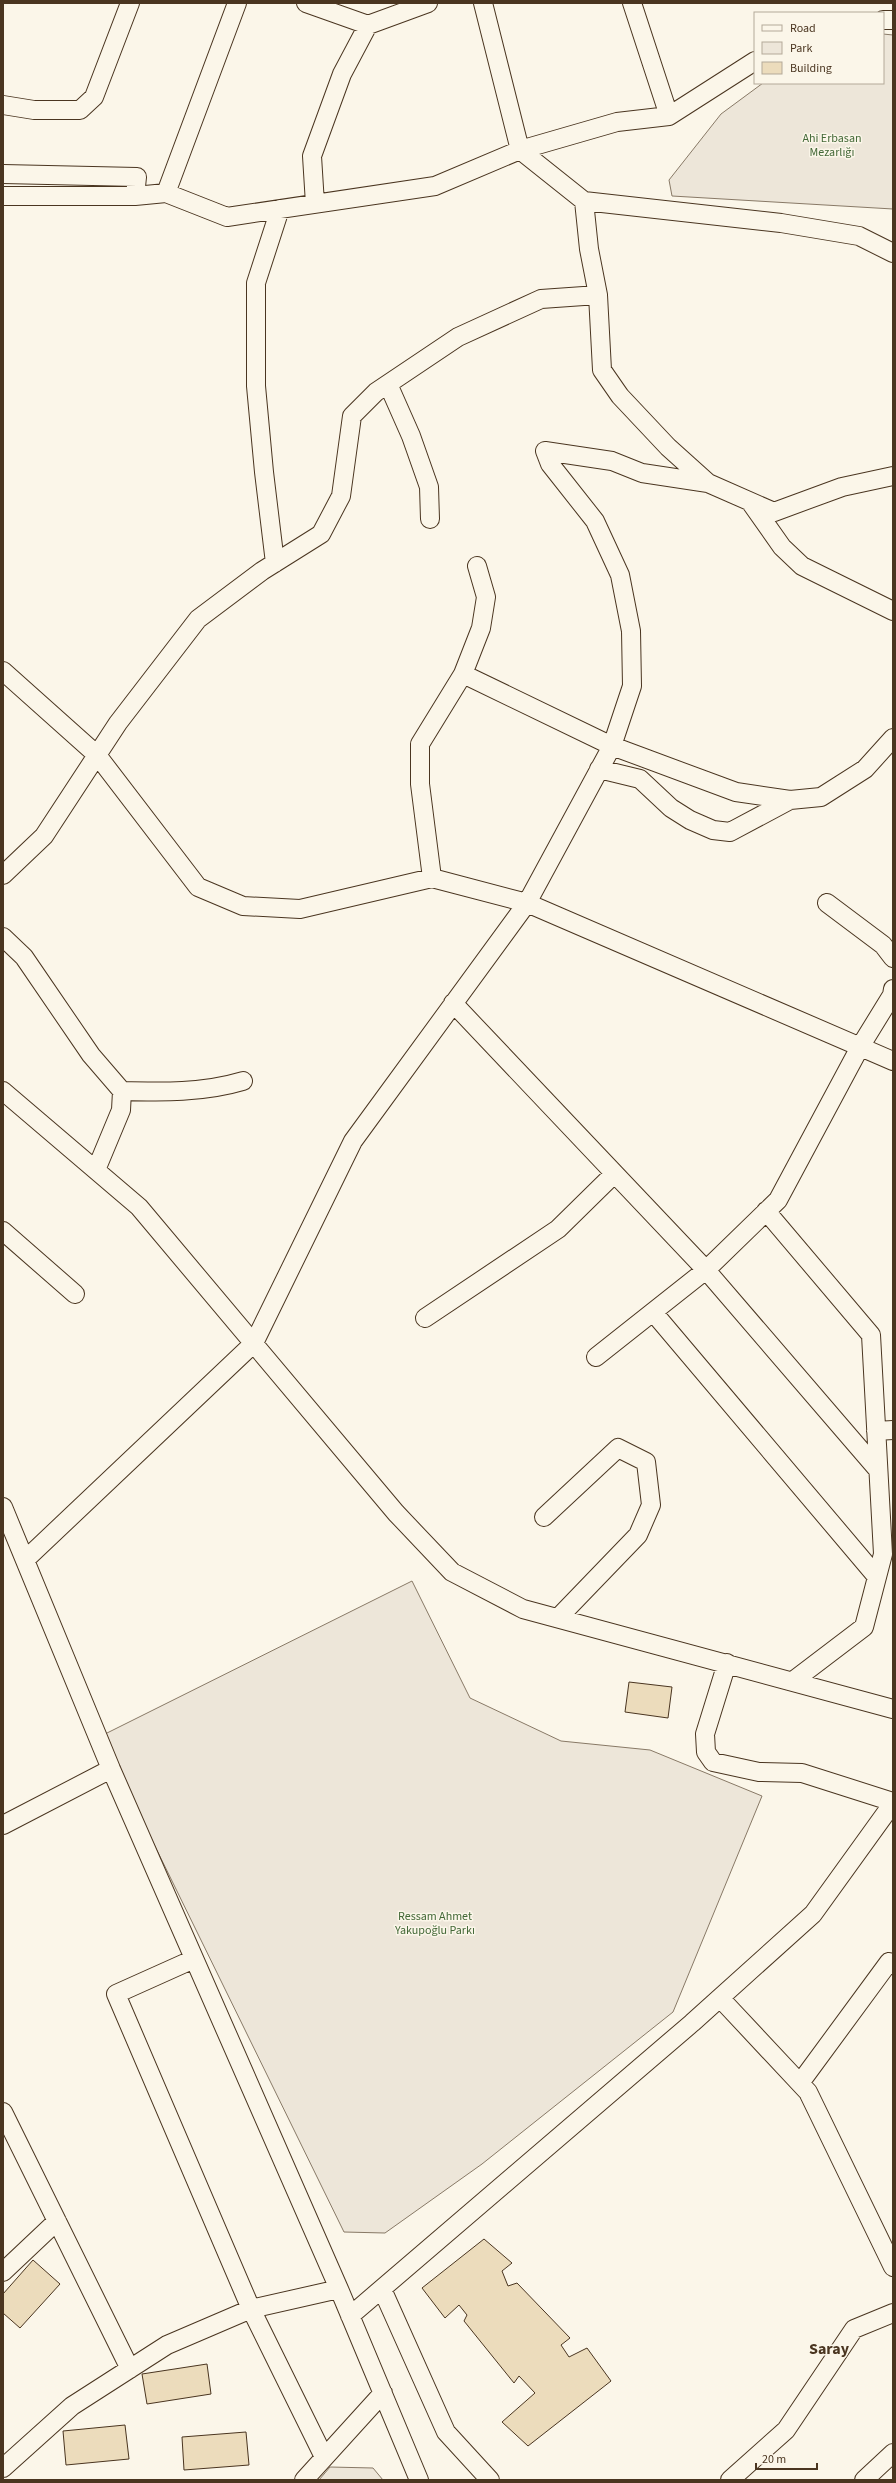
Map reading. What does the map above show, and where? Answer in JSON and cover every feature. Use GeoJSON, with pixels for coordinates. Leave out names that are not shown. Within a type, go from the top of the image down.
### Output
{"type":"FeatureCollection","features":[{"type":"Feature","properties":{"kind":"street"},"geometry":{"type":"LineString","coordinates":[[3,105],[34,110],[80,110],[94,97],[130,3]]}},
{"type":"Feature","properties":{"kind":"street"},"geometry":{"type":"LineString","coordinates":[[166,193],[237,3]]}},
{"type":"Feature","properties":{"kind":"street"},"geometry":{"type":"LineString","coordinates":[[306,3],[368,25],[428,3]]}},
{"type":"Feature","properties":{"kind":"street"},"geometry":{"type":"LineString","coordinates":[[484,3],[520,150],[584,201],[781,223],[859,236],[893,253]]}},
{"type":"Feature","properties":{"kind":"street"},"geometry":{"type":"LineString","coordinates":[[632,3],[669,116]]}},
{"type":"Feature","properties":{"kind":"street"},"geometry":{"type":"LineString","coordinates":[[315,204],[312,156],[342,74],[368,25]]}},
{"type":"Feature","properties":{"kind":"street"},"geometry":{"type":"LineString","coordinates":[[3,196],[135,196],[166,193],[227,217],[435,186],[520,150],[617,122],[669,116],[754,62]]}},
{"type":"Feature","properties":{"kind":"street"},"geometry":{"type":"LineString","coordinates":[[3,174],[137,176],[135,196]]}},
{"type":"Feature","properties":{"kind":"street"},"geometry":{"type":"LineString","coordinates":[[584,201],[589,249],[598,295],[602,370],[620,396],[668,446],[708,483]]}},
{"type":"Feature","properties":{"kind":"street"},"geometry":{"type":"LineString","coordinates":[[275,563],[264,472],[256,386],[256,283],[280,209]]}},
{"type":"Feature","properties":{"kind":"street"},"geometry":{"type":"LineString","coordinates":[[3,875],[44,836],[118,724],[198,619],[275,563],[321,534],[342,496],[352,416],[388,384],[458,337],[541,299],[598,295]]}},
{"type":"Feature","properties":{"kind":"street"},"geometry":{"type":"LineString","coordinates":[[388,384],[411,436],[429,487],[430,519]]}},
{"type":"Feature","properties":{"kind":"street"},"geometry":{"type":"LineString","coordinates":[[25,1560],[254,1343],[353,1141],[527,903],[612,746],[632,686],[631,631],[620,575],[594,521],[550,464],[545,451],[612,461],[642,473],[708,483],[774,512],[842,487],[893,476]]}},
{"type":"Feature","properties":{"kind":"street"},"geometry":{"type":"LineString","coordinates":[[750,502],[782,547],[802,566],[893,611]]}},
{"type":"Feature","properties":{"kind":"street"},"geometry":{"type":"LineString","coordinates":[[432,878],[420,784],[420,744],[462,674],[481,628],[486,597],[476,566]]}},
{"type":"Feature","properties":{"kind":"street"},"geometry":{"type":"LineString","coordinates":[[3,671],[97,755],[198,886],[243,906],[300,909],[432,878],[527,903],[893,1061]]}},
{"type":"Feature","properties":{"kind":"street"},"geometry":{"type":"LineString","coordinates":[[462,674],[612,746],[736,792],[790,800],[821,797],[865,768],[893,738]]}},
{"type":"Feature","properties":{"kind":"street"},"geometry":{"type":"LineString","coordinates":[[599,769],[640,779],[670,808],[690,820],[713,830],[730,832],[790,800]]}},
{"type":"Feature","properties":{"kind":"street"},"geometry":{"type":"LineString","coordinates":[[827,903],[883,945],[893,958]]}},
{"type":"Feature","properties":{"kind":"street"},"geometry":{"type":"LineString","coordinates":[[3,937],[24,957],[91,1055],[122,1091],[121,1110],[96,1170]]}},
{"type":"Feature","properties":{"kind":"street"},"geometry":{"type":"LineString","coordinates":[[596,1357],[706,1270],[778,1200],[860,1047],[892,995],[893,989]]}},
{"type":"Feature","properties":{"kind":"street"},"geometry":{"type":"LineString","coordinates":[[453,1003],[706,1270],[878,1470]]}},
{"type":"Feature","properties":{"kind":"street"},"geometry":{"type":"LineString","coordinates":[[122,1091],[174,1091],[222,1087],[243,1081]]}},
{"type":"Feature","properties":{"kind":"street"},"geometry":{"type":"LineString","coordinates":[[3,1091],[139,1207],[396,1513],[452,1572],[523,1608],[893,1709]]}},
{"type":"Feature","properties":{"kind":"street"},"geometry":{"type":"LineString","coordinates":[[425,1318],[558,1229],[614,1174]]}},
{"type":"Feature","properties":{"kind":"street"},"geometry":{"type":"LineString","coordinates":[[766,1211],[871,1336],[884,1431],[878,1470],[883,1554],[864,1627],[793,1681]]}},
{"type":"Feature","properties":{"kind":"street"},"geometry":{"type":"LineString","coordinates":[[3,1231],[75,1294]]}},
{"type":"Feature","properties":{"kind":"street"},"geometry":{"type":"LineString","coordinates":[[653,1312],[877,1577]]}},
{"type":"Feature","properties":{"kind":"street"},"geometry":{"type":"LineString","coordinates":[[544,1517],[618,1448],[646,1462],[652,1505],[638,1535],[558,1618]]}},
{"type":"Feature","properties":{"kind":"street"},"geometry":{"type":"LineString","coordinates":[[3,1507],[111,1769],[339,2289],[419,2480]]}},
{"type":"Feature","properties":{"kind":"street"},"geometry":{"type":"LineString","coordinates":[[350,2316],[720,1998],[813,1914],[893,1802],[802,1773],[759,1772],[713,1762],[706,1752],[706,1734],[727,1663]]}},
{"type":"Feature","properties":{"kind":"street"},"geometry":{"type":"LineString","coordinates":[[3,1825],[111,1769]]}},
{"type":"Feature","properties":{"kind":"street"},"geometry":{"type":"LineString","coordinates":[[194,1959],[116,1994],[251,2309],[324,2458]]}},
{"type":"Feature","properties":{"kind":"street"},"geometry":{"type":"LineString","coordinates":[[800,2083],[889,1962],[893,1965]]}},
{"type":"Feature","properties":{"kind":"street"},"geometry":{"type":"LineString","coordinates":[[720,1998],[808,2092],[893,2267]]}},
{"type":"Feature","properties":{"kind":"street"},"geometry":{"type":"LineString","coordinates":[[3,2112],[130,2369]]}},
{"type":"Feature","properties":{"kind":"street"},"geometry":{"type":"LineString","coordinates":[[3,2272],[58,2221]]}},
{"type":"Feature","properties":{"kind":"street"},"geometry":{"type":"LineString","coordinates":[[3,2468],[72,2406],[167,2345],[251,2309],[339,2289]]}},
{"type":"Feature","properties":{"kind":"street"},"geometry":{"type":"LineString","coordinates":[[382,2289],[446,2432],[490,2480]]}},
{"type":"Feature","properties":{"kind":"street"},"geometry":{"type":"LineString","coordinates":[[730,2480],[786,2430],[854,2330],[893,2313]]}},
{"type":"Feature","properties":{"kind":"street"},"geometry":{"type":"LineString","coordinates":[[304,2480],[383,2393]]}},
{"type":"Feature","properties":{"kind":"street"},"geometry":{"type":"LineString","coordinates":[[864,2480],[893,2453]]}},
{"type":"Feature","properties":{"kind":"green space","name":"Ahi Erbasan Mezarlığı"},"geometry":{"type":"Polygon","coordinates":[[[884,34],[893,35],[893,209],[672,196],[669,180],[721,114],[762,84],[884,84],[884,34]]]}},
{"type":"Feature","properties":{"kind":"green space","name":"Ressam Ahmet Yakupoğlu Parkı"},"geometry":{"type":"Polygon","coordinates":[[[412,1581],[470,1698],[561,1741],[650,1750],[762,1796],[673,2012],[482,2164],[385,2233],[344,2232],[101,1736],[412,1581]]]}},
{"type":"Feature","properties":{"kind":"green space"},"geometry":{"type":"Polygon","coordinates":[[[330,2467],[373,2468],[383,2480],[319,2480],[330,2467]]]}},
{"type":"Feature","properties":{"kind":"building"},"geometry":{"type":"Polygon","coordinates":[[[629,1682],[672,1687],[668,1718],[625,1712],[629,1682]]]}},
{"type":"Feature","properties":{"kind":"building"},"geometry":{"type":"Polygon","coordinates":[[[484,2239],[512,2263],[502,2271],[508,2286],[517,2283],[570,2338],[561,2345],[569,2357],[587,2348],[611,2381],[528,2446],[502,2422],[535,2393],[519,2376],[514,2383],[464,2321],[467,2315],[459,2305],[445,2318],[422,2288],[484,2239]]]}},
{"type":"Feature","properties":{"kind":"building"},"geometry":{"type":"Polygon","coordinates":[[[33,2260],[60,2284],[20,2328],[3,2313],[3,2294],[33,2260]]]}},
{"type":"Feature","properties":{"kind":"building"},"geometry":{"type":"Polygon","coordinates":[[[207,2364],[211,2394],[147,2404],[142,2374],[207,2364]]]}},
{"type":"Feature","properties":{"kind":"building"},"geometry":{"type":"Polygon","coordinates":[[[125,2425],[129,2459],[66,2465],[63,2431],[125,2425]]]}},
{"type":"Feature","properties":{"kind":"building"},"geometry":{"type":"Polygon","coordinates":[[[246,2432],[249,2465],[184,2470],[182,2437],[246,2432]]]}},
{"type":"Feature","properties":{"kind":"district","name":"Saray"},"geometry":{"type":"Point","coordinates":[829,2349]}}]}
